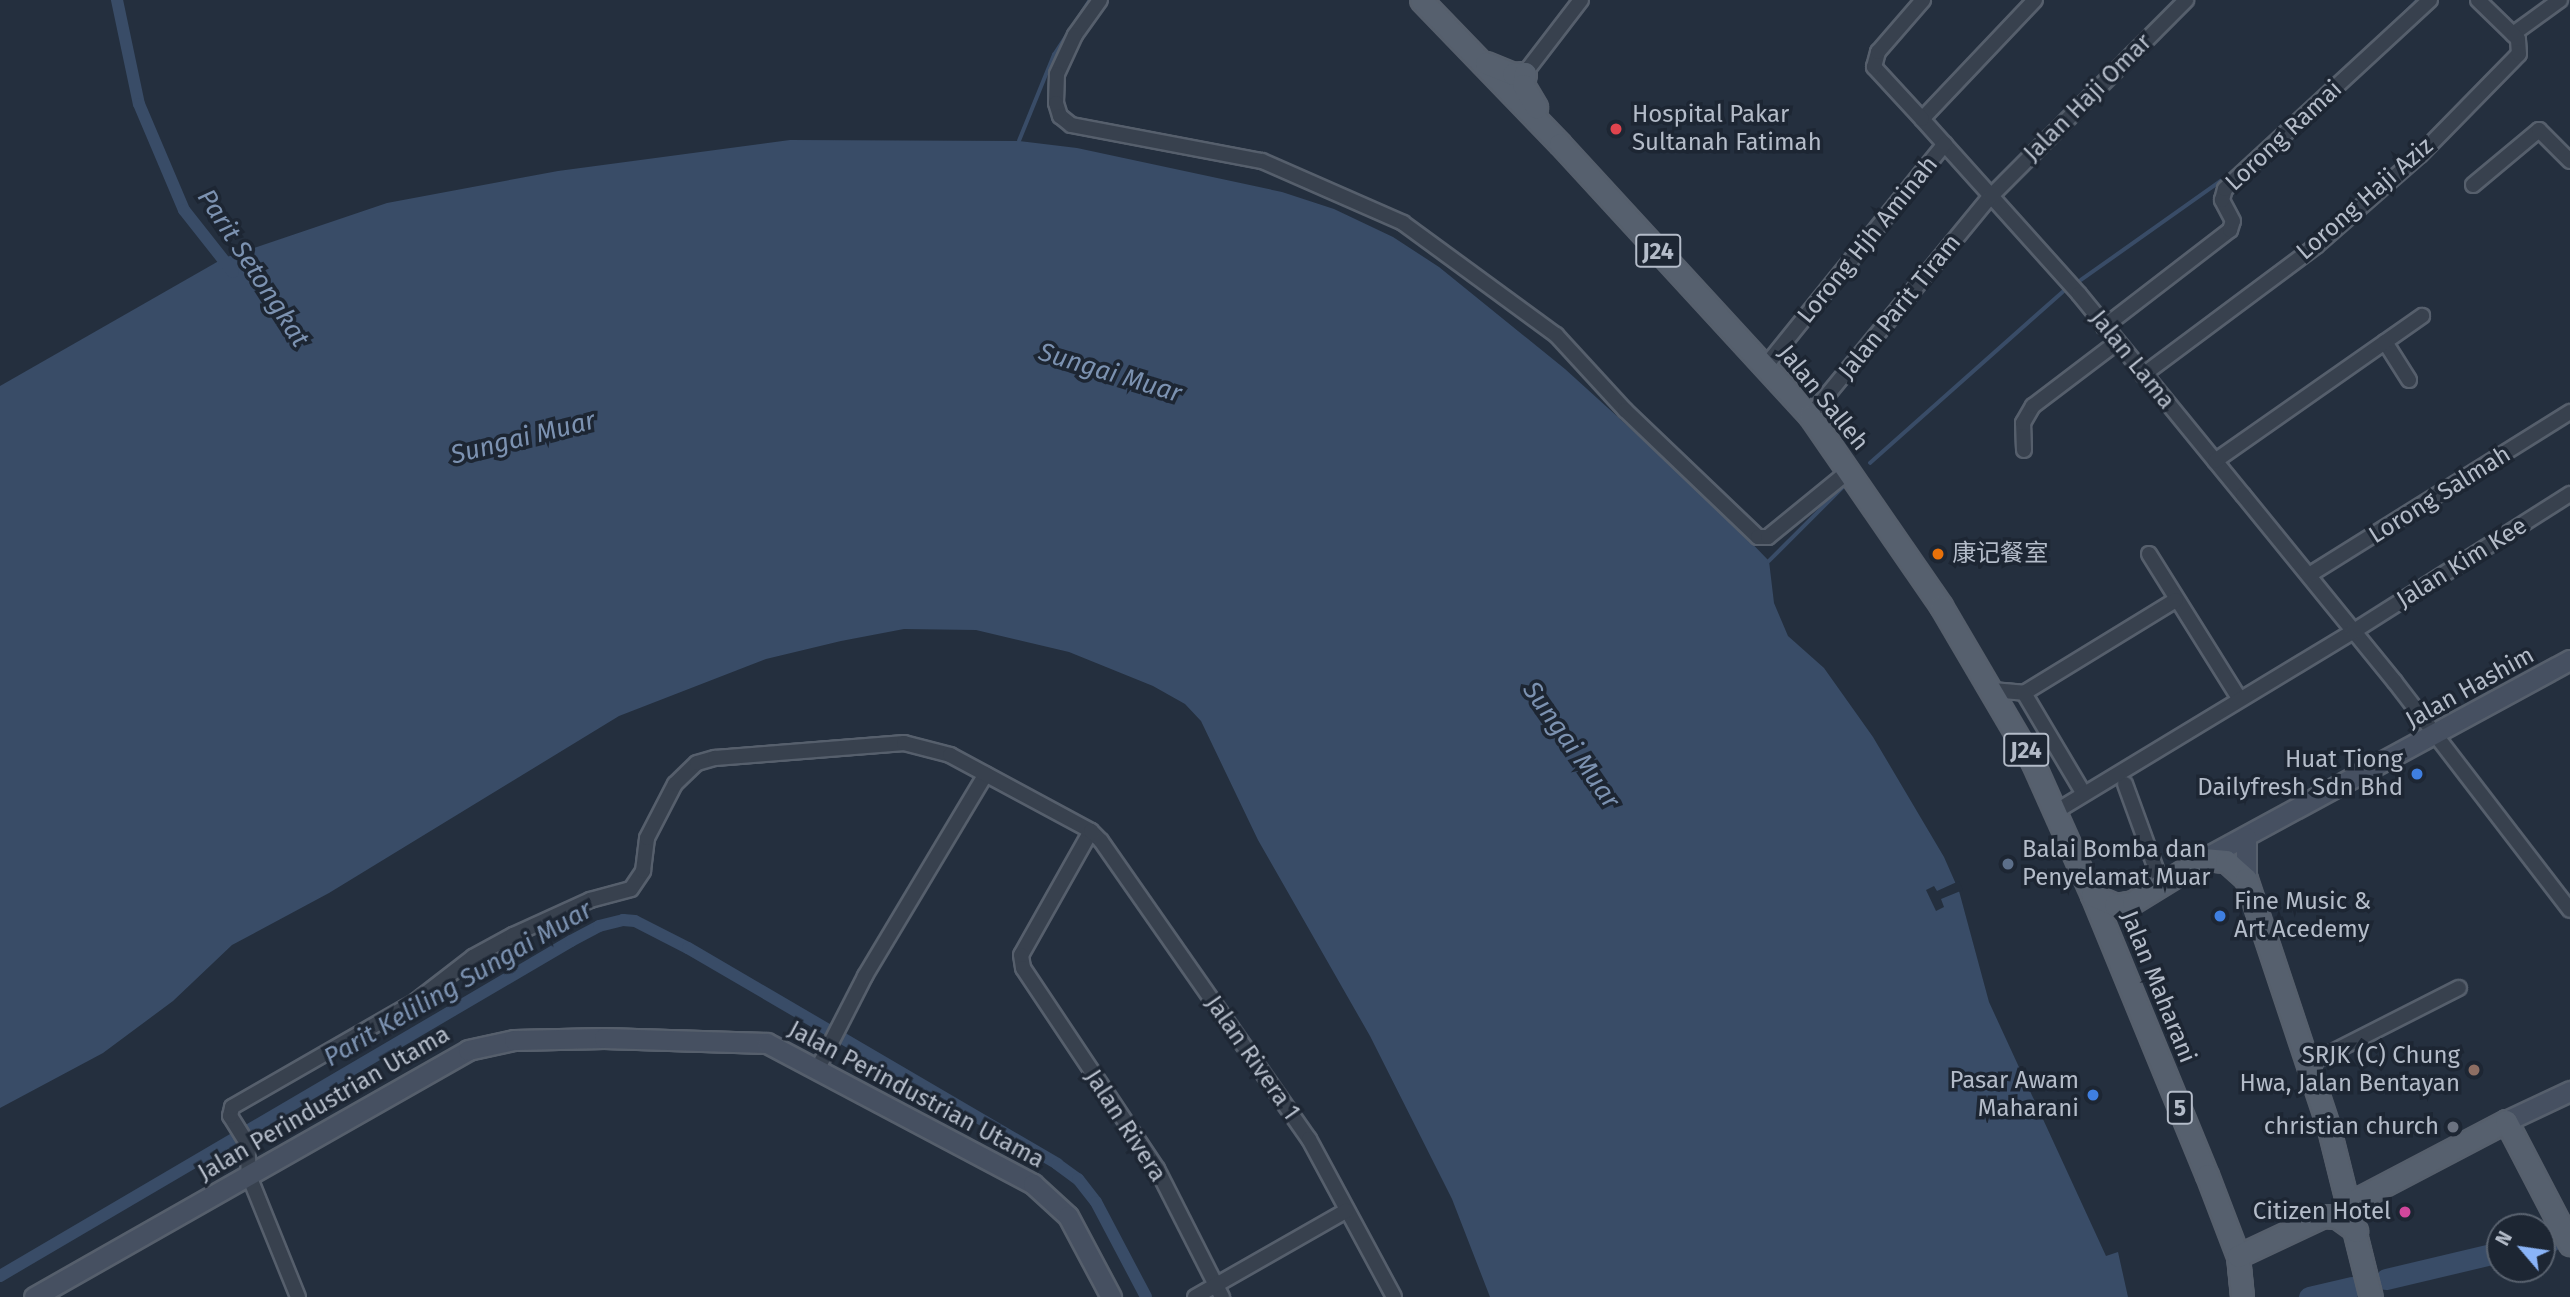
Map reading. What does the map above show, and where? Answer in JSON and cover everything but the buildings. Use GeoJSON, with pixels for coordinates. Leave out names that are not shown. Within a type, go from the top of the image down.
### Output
{"type":"FeatureCollection","features":[{"type":"Feature","properties":{"kind":"main road","name":"Jalan Salleh"},"geometry":{"type":"LineString","coordinates":[[1421,0],[1552,135],[1810,416],[1881,514],[1992,690],[2055,811],[2092,895]]}},
{"type":"Feature","properties":{"kind":"main road"},"geometry":{"type":"LineString","coordinates":[[1477,59],[1511,73],[1525,73],[1523,85],[1552,135]]}},
{"type":"Feature","properties":{"kind":"main road"},"geometry":{"type":"LineString","coordinates":[[2115,953],[2117,924],[2133,902],[2203,859],[2226,861],[2246,879],[2309,1064],[2350,1203],[2371,1297]]}},
{"type":"Feature","properties":{"kind":"main road"},"geometry":{"type":"LineString","coordinates":[[2092,895],[2115,905],[2133,902]]}},
{"type":"Feature","properties":{"kind":"main road","name":"Jalan Maharani"},"geometry":{"type":"LineString","coordinates":[[2092,895],[2238,1256],[2242,1297]]}},
{"type":"Feature","properties":{"kind":"main road"},"geometry":{"type":"LineString","coordinates":[[2350,1203],[2506,1121],[2570,1244]]}},
{"type":"Feature","properties":{"kind":"main road"},"geometry":{"type":"LineString","coordinates":[[2238,1256],[2323,1216],[2337,1217],[2356,1231]]}},
{"type":"Feature","properties":{"kind":"street"},"geometry":{"type":"LineString","coordinates":[[1100,0],[1074,35],[1057,74],[1056,103],[1060,116],[1071,125],[1253,158],[1366,203],[1403,223],[1556,335],[1625,410],[1758,537],[1768,537],[1849,471]]}},
{"type":"Feature","properties":{"kind":"street"},"geometry":{"type":"LineString","coordinates":[[1525,73],[1581,0]]}},
{"type":"Feature","properties":{"kind":"street","name":"Jalan Lama"},"geometry":{"type":"LineString","coordinates":[[1923,0],[1878,52],[1874,67],[2104,327],[2215,461],[2354,631],[2570,910]]}},
{"type":"Feature","properties":{"kind":"street"},"geometry":{"type":"LineString","coordinates":[[1922,119],[2035,0]]}},
{"type":"Feature","properties":{"kind":"street","name":"Jalan Haji Omar"},"geometry":{"type":"LineString","coordinates":[[1990,197],[2186,0]]}},
{"type":"Feature","properties":{"kind":"street","name":"Lorong Ramai"},"geometry":{"type":"LineString","coordinates":[[2104,327],[2230,230],[2233,221],[2222,200],[2225,189],[2430,0]]}},
{"type":"Feature","properties":{"kind":"street"},"geometry":{"type":"LineString","coordinates":[[2478,0],[2513,34],[2560,0]]}},
{"type":"Feature","properties":{"kind":"street","name":"Lorong Haji Aziz"},"geometry":{"type":"LineString","coordinates":[[2143,374],[2316,246],[2420,155],[2519,54],[2520,44],[2513,34]]}},
{"type":"Feature","properties":{"kind":"street"},"geometry":{"type":"LineString","coordinates":[[2473,186],[2539,130],[2570,161]]}},
{"type":"Feature","properties":{"kind":"street","name":"Lorong Hjh Aminah"},"geometry":{"type":"LineString","coordinates":[[1765,368],[1945,145]]}},
{"type":"Feature","properties":{"kind":"street","name":"Jalan Parit Tiram"},"geometry":{"type":"LineString","coordinates":[[1810,416],[1990,197]]}},
{"type":"Feature","properties":{"kind":"street"},"geometry":{"type":"LineString","coordinates":[[2215,461],[2422,316]]}},
{"type":"Feature","properties":{"kind":"street"},"geometry":{"type":"LineString","coordinates":[[2385,342],[2409,380]]}},
{"type":"Feature","properties":{"kind":"street"},"geometry":{"type":"LineString","coordinates":[[2024,450],[2023,424],[2033,406],[2116,343]]}},
{"type":"Feature","properties":{"kind":"street","name":"Lorong Salmah"},"geometry":{"type":"LineString","coordinates":[[2309,575],[2570,412]]}},
{"type":"Feature","properties":{"kind":"street","name":"Jalan Kim Kee"},"geometry":{"type":"LineString","coordinates":[[2055,811],[2354,631],[2570,494]]}},
{"type":"Feature","properties":{"kind":"street"},"geometry":{"type":"LineString","coordinates":[[2149,554],[2239,698]]}},
{"type":"Feature","properties":{"kind":"street"},"geometry":{"type":"LineString","coordinates":[[1992,690],[2024,693],[2176,600]]}},
{"type":"Feature","properties":{"kind":"street","name":"Jalan Hashim"},"geometry":{"type":"LineString","coordinates":[[2203,859],[2435,736],[2570,660]]}},
{"type":"Feature","properties":{"kind":"street"},"geometry":{"type":"LineString","coordinates":[[2024,693],[2084,794]]}},
{"type":"Feature","properties":{"kind":"street"},"geometry":{"type":"LineString","coordinates":[[298,1297],[249,1176],[247,1143],[230,1116],[238,1101],[416,1001],[473,957],[590,900],[631,889],[643,871],[647,838],[676,784],[697,763],[715,758],[904,743],[950,755],[1091,831]]}},
{"type":"Feature","properties":{"kind":"street"},"geometry":{"type":"LineString","coordinates":[[817,1070],[838,1027],[986,774]]}},
{"type":"Feature","properties":{"kind":"street"},"geometry":{"type":"LineString","coordinates":[[2125,784],[2161,883]]}},
{"type":"Feature","properties":{"kind":"street","name":"Jalan Rivera"},"geometry":{"type":"LineString","coordinates":[[1091,831],[1021,961],[1026,977],[1157,1169],[1218,1292]]}},
{"type":"Feature","properties":{"kind":"street","name":"Jalan Rivera 1"},"geometry":{"type":"LineString","coordinates":[[1091,831],[1309,1139],[1394,1297]]}},
{"type":"Feature","properties":{"kind":"street"},"geometry":{"type":"LineString","coordinates":[[2246,837],[2246,879]]}},
{"type":"Feature","properties":{"kind":"street"},"geometry":{"type":"LineString","coordinates":[[2309,1064],[2459,988]]}},
{"type":"Feature","properties":{"kind":"street","name":"Jalan Perindustrian Utama"},"geometry":{"type":"LineString","coordinates":[[34,1297],[249,1176],[267,1160],[468,1049],[489,1043],[756,1039],[1033,1184],[1068,1216],[1111,1297]]}},
{"type":"Feature","properties":{"kind":"street"},"geometry":{"type":"LineString","coordinates":[[2506,1121],[2570,1091]]}},
{"type":"Feature","properties":{"kind":"street"},"geometry":{"type":"LineString","coordinates":[[1195,1297],[1218,1292],[1346,1211]]}},
{"type":"Feature","properties":{"kind":"water","name":"Sungai Muar"},"geometry":{"type":"Polygon","coordinates":[[[790,140],[1019,141],[1077,148],[1282,192],[1334,209],[1393,237],[1439,267],[1565,369],[1716,506],[1769,561],[1774,603],[1788,636],[1824,668],[1873,737],[1944,857],[1959,891],[1989,1002],[2106,1256],[2118,1252],[2128,1297],[1490,1297],[1452,1199],[1370,1036],[1258,840],[1201,721],[1185,704],[1153,686],[1069,652],[976,630],[904,629],[766,659],[619,716],[329,893],[232,945],[173,1001],[103,1053],[0,1108],[0,386],[224,258],[387,203],[558,171],[790,140]]]}},
{"type":"Feature","properties":{"kind":"pier"},"geometry":{"type":"Polygon","coordinates":[[[1959,881],[1963,890],[1941,899],[1944,907],[1936,911],[1926,890],[1934,886],[1937,891],[1959,881]]]}},
{"type":"Feature","properties":{"kind":"waterway","name":"Parit Setongkat"},"geometry":{"type":"LineString","coordinates":[[117,0],[139,104],[184,210],[233,272]]}},
{"type":"Feature","properties":{"kind":"waterway"},"geometry":{"type":"LineString","coordinates":[[1019,141],[1054,55],[1090,0]]}},
{"type":"Feature","properties":{"kind":"waterway"},"geometry":{"type":"LineString","coordinates":[[2397,21],[2418,0]]}},
{"type":"Feature","properties":{"kind":"waterway"},"geometry":{"type":"LineString","coordinates":[[2081,280],[2235,171]]}},
{"type":"Feature","properties":{"kind":"waterway"},"geometry":{"type":"LineString","coordinates":[[1870,463],[2064,291]]}},
{"type":"Feature","properties":{"kind":"waterway"},"geometry":{"type":"LineString","coordinates":[[1769,561],[1844,486]]}},
{"type":"Feature","properties":{"kind":"waterway","name":"Parit Keliling Sungai Muar"},"geometry":{"type":"LineString","coordinates":[[0,1276],[571,941],[599,926],[623,920],[635,921],[688,948],[1057,1164],[1078,1179],[1096,1202],[1146,1297]]}},
{"type":"Feature","properties":{"kind":"waterway"},"geometry":{"type":"LineString","coordinates":[[2386,1279],[2486,1255]]}},
{"type":"Feature","properties":{"kind":"waterway"},"geometry":{"type":"LineString","coordinates":[[2309,1297],[2352,1287]]}},
{"type":"Feature","properties":{"kind":"place","name":"Hospital Pakar Sultanah Fatimah"},"geometry":{"type":"Point","coordinates":[1616,129]}},
{"type":"Feature","properties":{"kind":"place","name":"康记餐室"},"geometry":{"type":"Point","coordinates":[1938,554]}},
{"type":"Feature","properties":{"kind":"place","name":"Huat Tiong Dailyfresh Sdn Bhd"},"geometry":{"type":"Point","coordinates":[2417,774]}},
{"type":"Feature","properties":{"kind":"place","name":"Balai Bomba dan Penyelamat Muar"},"geometry":{"type":"Point","coordinates":[2008,864]}},
{"type":"Feature","properties":{"kind":"place","name":"Fine Music & Art Acedemy"},"geometry":{"type":"Point","coordinates":[2220,916]}},
{"type":"Feature","properties":{"kind":"place","name":"SRJK (C) Chung Hwa, Jalan Bentayan"},"geometry":{"type":"Point","coordinates":[2474,1070]}},
{"type":"Feature","properties":{"kind":"place","name":"Pasar Awam Maharani"},"geometry":{"type":"Point","coordinates":[2093,1095]}},
{"type":"Feature","properties":{"kind":"place","name":"christian church"},"geometry":{"type":"Point","coordinates":[2453,1127]}},
{"type":"Feature","properties":{"kind":"place","name":"Citizen Hotel"},"geometry":{"type":"Point","coordinates":[2405,1212]}}]}
